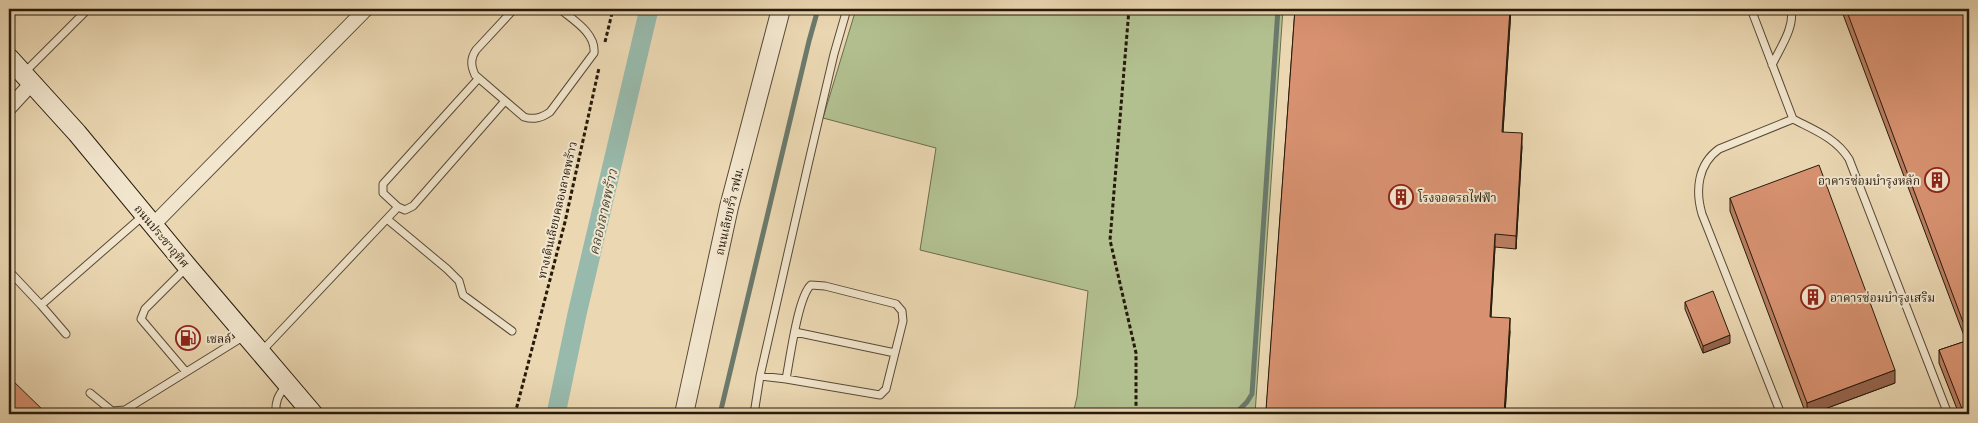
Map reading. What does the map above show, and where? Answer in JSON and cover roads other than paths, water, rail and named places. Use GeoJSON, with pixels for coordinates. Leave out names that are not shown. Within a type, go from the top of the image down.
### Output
{"type":"FeatureCollection","features":[{"type":"Feature","properties":{"kind":"main road","name":"ถนนประชาอุทิศ"},"geometry":{"type":"LineString","coordinates":[[9,58],[77,133],[187,266],[314,414]]}},
{"type":"Feature","properties":{"kind":"street"},"geometry":{"type":"LineString","coordinates":[[149,220],[366,9]]}},
{"type":"Feature","properties":{"kind":"street","name":"ถนนเลียบรั้ว รฟม."},"geometry":{"type":"LineString","coordinates":[[684,414],[729,207],[781,9]]}},
{"type":"Feature","properties":{"kind":"street"},"geometry":{"type":"LineString","coordinates":[[9,108],[28,78]]}},
{"type":"Feature","properties":{"kind":"lane"},"geometry":{"type":"LineString","coordinates":[[28,78],[88,9]]}},
{"type":"Feature","properties":{"kind":"lane"},"geometry":{"type":"LineString","coordinates":[[514,9],[472,56],[472,69],[474,76],[524,117],[537,119],[550,112],[592,58],[595,47],[592,37],[560,9]]}},
{"type":"Feature","properties":{"kind":"lane"},"geometry":{"type":"LineString","coordinates":[[754,414],[760,376],[832,63],[847,9]]}},
{"type":"Feature","properties":{"kind":"lane"},"geometry":{"type":"LineString","coordinates":[[1752,9],[1792,118],[1830,137],[1845,152],[1849,160],[1945,413]]}},
{"type":"Feature","properties":{"kind":"lane"},"geometry":{"type":"LineString","coordinates":[[1772,65],[1790,27],[1791,9]]}},
{"type":"Feature","properties":{"kind":"lane"},"geometry":{"type":"LineString","coordinates":[[478,78],[383,184],[383,194],[398,207],[405,210],[413,206],[505,101]]}},
{"type":"Feature","properties":{"kind":"lane"},"geometry":{"type":"LineString","coordinates":[[1781,414],[1702,214],[1699,192],[1702,170],[1710,156],[1719,149],[1792,118]]}},
{"type":"Feature","properties":{"kind":"lane"},"geometry":{"type":"LineString","coordinates":[[261,353],[398,207]]}},
{"type":"Feature","properties":{"kind":"lane"},"geometry":{"type":"LineString","coordinates":[[387,219],[447,269],[459,281],[463,295],[512,331]]}},
{"type":"Feature","properties":{"kind":"lane"},"geometry":{"type":"LineString","coordinates":[[42,305],[149,220]]}},
{"type":"Feature","properties":{"kind":"lane"},"geometry":{"type":"LineString","coordinates":[[186,372],[141,319],[145,309],[187,266]]}},
{"type":"Feature","properties":{"kind":"lane"},"geometry":{"type":"LineString","coordinates":[[9,271],[42,305],[66,334]]}},
{"type":"Feature","properties":{"kind":"lane"},"geometry":{"type":"LineString","coordinates":[[760,376],[880,395],[886,389],[903,321],[902,311],[896,304],[825,286],[811,285],[807,288],[800,310],[786,379]]}},
{"type":"Feature","properties":{"kind":"lane"},"geometry":{"type":"LineString","coordinates":[[795,332],[895,353]]}},
{"type":"Feature","properties":{"kind":"lane"},"geometry":{"type":"LineString","coordinates":[[90,393],[112,411],[125,410],[246,334]]}},
{"type":"Feature","properties":{"kind":"lane"},"geometry":{"type":"LineString","coordinates":[[276,414],[275,406],[278,394],[288,384]]}},
{"type":"Feature","properties":{"kind":"waterway","name":"คลองลาดพร้าว"},"geometry":{"type":"LineString","coordinates":[[556,414],[577,314],[649,9]]}},
{"type":"Feature","properties":{"kind":"waterway"},"geometry":{"type":"LineString","coordinates":[[720,414],[818,9]]}},
{"type":"Feature","properties":{"kind":"waterway"},"geometry":{"type":"LineString","coordinates":[[1235,414],[1252,394],[1278,9]]}},
{"type":"Feature","properties":{"kind":"place","name":"อาคารซ่อมบำรุงหลัก"},"geometry":{"type":"Point","coordinates":[1937,180]}},
{"type":"Feature","properties":{"kind":"place","name":"โรงจอดรถไฟฟ้า"},"geometry":{"type":"Point","coordinates":[1401,197]}},
{"type":"Feature","properties":{"kind":"place","name":"อาคารซ่อมบำรุงเสริม"},"geometry":{"type":"Point","coordinates":[1813,297]}},
{"type":"Feature","properties":{"kind":"place","name":"เชลล์"},"geometry":{"type":"Point","coordinates":[188,338]}}]}
